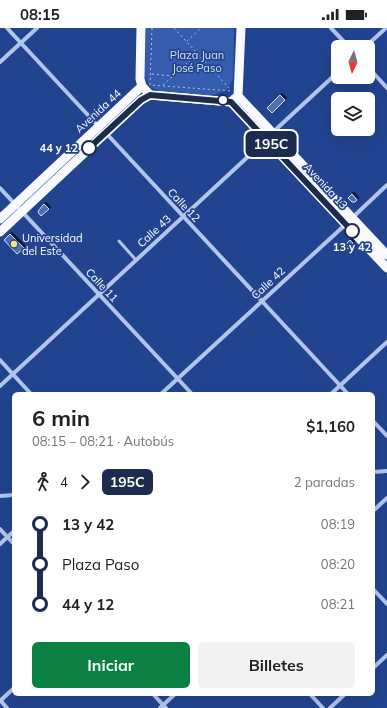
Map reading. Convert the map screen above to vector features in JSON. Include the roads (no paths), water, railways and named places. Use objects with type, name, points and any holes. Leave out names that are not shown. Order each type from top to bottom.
[{"type":"main road","points":[[141,28],[140,79],[142,86],[150,95],[234,99],[240,28]]},
{"type":"main road","name":"Avenida 44","points":[[0,232],[18,208],[102,130],[142,86]]},
{"type":"main road","name":"Avenida 44","points":[[102,130],[141,100],[150,95]]},
{"type":"main road","name":"Avenida 13","points":[[234,99],[349,221],[387,268]]},
{"type":"main road","name":"Avenida 44","points":[[0,219],[18,208]]},
{"type":"main road","name":"Avenida 13","points":[[349,221],[387,255]]},
{"type":"street","name":"Calle 12","points":[[7,28],[346,392]]},
{"type":"street","points":[[0,62],[37,28]]},
{"type":"street","points":[[331,28],[342,40]]},
{"type":"street","points":[[373,40],[386,28]]},
{"type":"street","points":[[375,75],[387,88]]},
{"type":"street","name":"Calle 43","points":[[0,386],[331,79]]},
{"type":"street","name":"Calle 42","points":[[164,392],[387,185]]},
{"type":"street","name":"Calle 11","points":[[0,188],[190,392]]},
{"type":"street","points":[[333,392],[387,342]]},
{"type":"street","points":[[0,360],[29,392]]},
{"type":"street","points":[[375,423],[387,436]]},
{"type":"street","points":[[375,472],[387,471]]},
{"type":"street","points":[[0,496],[12,495]]},
{"type":"street","points":[[375,509],[387,498]]},
{"type":"street","points":[[0,529],[12,542]]},
{"type":"street","points":[[0,544],[12,532]]},
{"type":"street","points":[[375,591],[387,604]]},
{"type":"street","points":[[375,666],[387,655]]},
{"type":"street","points":[[7,708],[0,701],[12,690]]},
{"type":"street","points":[[155,696],[163,707],[173,696]]},
{"type":"street","points":[[312,696],[324,708]]},
{"type":"street","points":[[330,708],[343,696]]},
{"type":"lane","points":[[119,241],[136,260]]},
{"type":"place","name":"44 y 12","points":[[89,148]]},
{"type":"place","name":"13 y 42","points":[[352,231]]},
{"type":"place","name":"Universidad del Este","points":[[14,244]]},
{"type":"park label","name":"Plaza Juan José Paso","points":[[197,61]]}]
